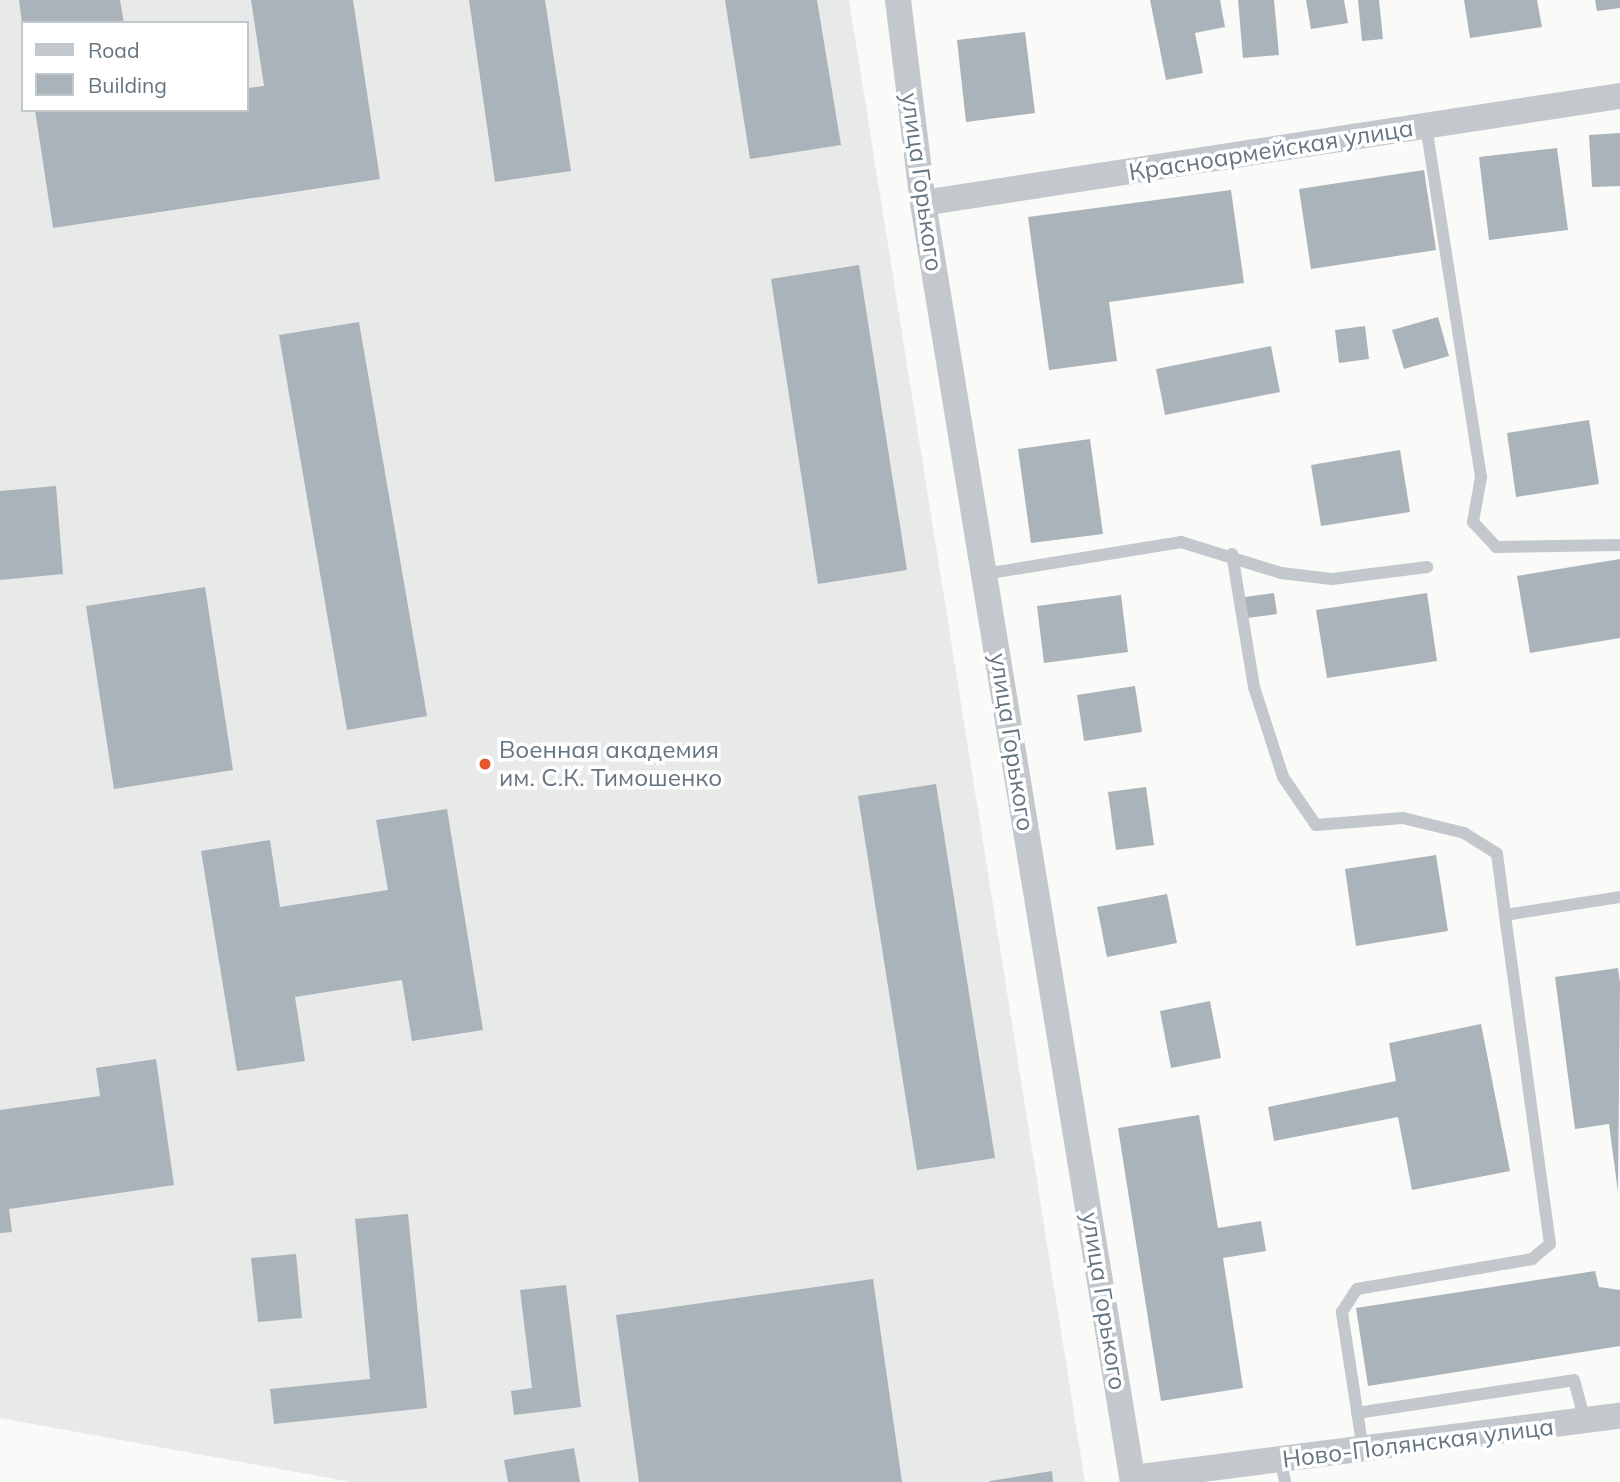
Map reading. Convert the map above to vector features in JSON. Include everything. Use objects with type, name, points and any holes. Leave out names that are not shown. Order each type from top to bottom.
[{"type":"street","name":"улица Горького","points":[[898,0],[923,203],[1133,1480]]},
{"type":"street","name":"Красноармейская улица","points":[[923,203],[1620,96]]},
{"type":"street","name":"Ново-Полянская улица","points":[[1133,1480],[1283,1471],[1363,1450],[1620,1416]]},
{"type":"lane","points":[[1426,126],[1481,477],[1473,522],[1496,547],[1620,545]]},
{"type":"lane","points":[[984,574],[1181,542],[1232,554],[1281,573],[1332,579],[1427,567]]},
{"type":"lane","points":[[1232,554],[1254,687],[1283,777],[1316,825],[1403,818],[1464,833],[1497,854],[1550,1244],[1532,1259],[1357,1289],[1342,1312],[1363,1450]]},
{"type":"lane","points":[[1505,915],[1620,897]]},
{"type":"lane","points":[[1357,1413],[1574,1380],[1586,1421]]},
{"type":"shaded area","name":"Военная академия им. С.К. Тимошенко","points":[[0,0],[849,0],[1085,1482],[351,1482],[0,1418]]},
{"type":"building","points":[[19,0],[120,0],[124,21],[22,21]]},
{"type":"building","points":[[251,0],[353,0],[380,179],[53,228],[35,112],[248,112],[248,88],[264,86]]},
{"type":"building","points":[[469,0],[545,0],[571,171],[495,182]]},
{"type":"building","points":[[725,0],[817,0],[841,145],[750,159]]},
{"type":"building","points":[[1150,0],[1220,0],[1225,27],[1195,33],[1203,73],[1166,80]]},
{"type":"building","points":[[1238,0],[1274,0],[1279,55],[1243,58]]},
{"type":"building","points":[[1306,0],[1344,0],[1348,23],[1311,29]]},
{"type":"building","points":[[1358,0],[1379,0],[1383,39],[1362,41]]},
{"type":"building","points":[[1464,0],[1537,0],[1542,27],[1470,38]]},
{"type":"building","points":[[1595,0],[1620,0],[1620,8],[1597,11]]},
{"type":"building","points":[[1025,32],[1035,113],[966,122],[957,40]]},
{"type":"building","points":[[1620,133],[1620,186],[1592,187],[1589,135]]},
{"type":"building","points":[[1557,148],[1568,230],[1489,240],[1479,157]]},
{"type":"building","points":[[1424,170],[1436,250],[1311,269],[1299,189]]},
{"type":"building","points":[[1231,190],[1244,283],[1109,302],[1117,361],[1049,370],[1028,217]]},
{"type":"building","points":[[859,265],[907,570],[818,584],[771,279]]},
{"type":"building","points":[[1438,317],[1449,356],[1404,369],[1392,330]]},
{"type":"building","points":[[359,322],[427,716],[347,730],[279,335]]},
{"type":"building","points":[[1365,326],[1369,359],[1339,363],[1335,330]]},
{"type":"building","points":[[1271,346],[1280,392],[1165,415],[1156,369]]},
{"type":"building","points":[[1589,420],[1599,484],[1516,497],[1507,433]]},
{"type":"building","points":[[1090,439],[1103,534],[1031,543],[1018,449]]},
{"type":"building","points":[[1400,450],[1410,512],[1321,526],[1311,465]]},
{"type":"building","points":[[56,486],[63,574],[0,580],[0,491]]},
{"type":"building","points":[[1620,559],[1620,638],[1530,653],[1517,576]]},
{"type":"building","points":[[205,587],[233,770],[114,789],[86,606]]},
{"type":"building","points":[[1274,593],[1277,614],[1247,618],[1245,597]]},
{"type":"building","points":[[1427,593],[1437,661],[1327,678],[1316,610]]},
{"type":"building","points":[[1121,595],[1128,652],[1044,663],[1037,606]]},
{"type":"building","points":[[1135,686],[1142,732],[1084,741],[1077,695]]},
{"type":"building","points":[[936,784],[995,1158],[917,1170],[858,796]]},
{"type":"building","points":[[1146,787],[1154,845],[1116,850],[1108,792]]},
{"type":"building","points":[[447,809],[483,1030],[412,1041],[402,980],[295,997],[305,1061],[237,1071],[201,851],[270,840],[280,907],[388,890],[376,820]]},
{"type":"building","points":[[1436,855],[1448,931],[1356,946],[1345,869]]},
{"type":"building","points":[[1167,894],[1177,943],[1107,957],[1097,907]]},
{"type":"building","points":[[1618,968],[1618,1192],[1609,1124],[1575,1129],[1555,977]]},
{"type":"building","points":[[1210,1001],[1221,1058],[1171,1068],[1160,1011]]},
{"type":"building","points":[[1481,1024],[1510,1171],[1412,1190],[1398,1117],[1274,1141],[1268,1107],[1396,1081],[1389,1043]]},
{"type":"building","points":[[156,1059],[174,1185],[9,1209],[12,1232],[0,1233],[0,1110],[100,1096],[96,1068]]},
{"type":"building","points":[[1199,1115],[1218,1228],[1261,1221],[1266,1251],[1223,1258],[1243,1388],[1161,1401],[1118,1128]]},
{"type":"building","points":[[408,1214],[427,1408],[274,1424],[270,1389],[370,1379],[355,1219]]},
{"type":"building","points":[[296,1254],[302,1318],[258,1322],[251,1258]]},
{"type":"building","points":[[1595,1271],[1599,1287],[1620,1290],[1620,1346],[1368,1386],[1356,1308]]},
{"type":"building","points":[[873,1279],[902,1482],[639,1482],[616,1315]]},
{"type":"building","points":[[566,1285],[581,1407],[514,1415],[511,1391],[532,1388],[520,1290]]},
{"type":"building","points":[[574,1448],[580,1482],[508,1482],[504,1460]]},
{"type":"building","points":[[1052,1471],[1053,1482],[990,1482],[990,1481]]},
{"type":"place","name":"Военная академия им. С.К. Тимошенко","points":[[485,764]]}]
